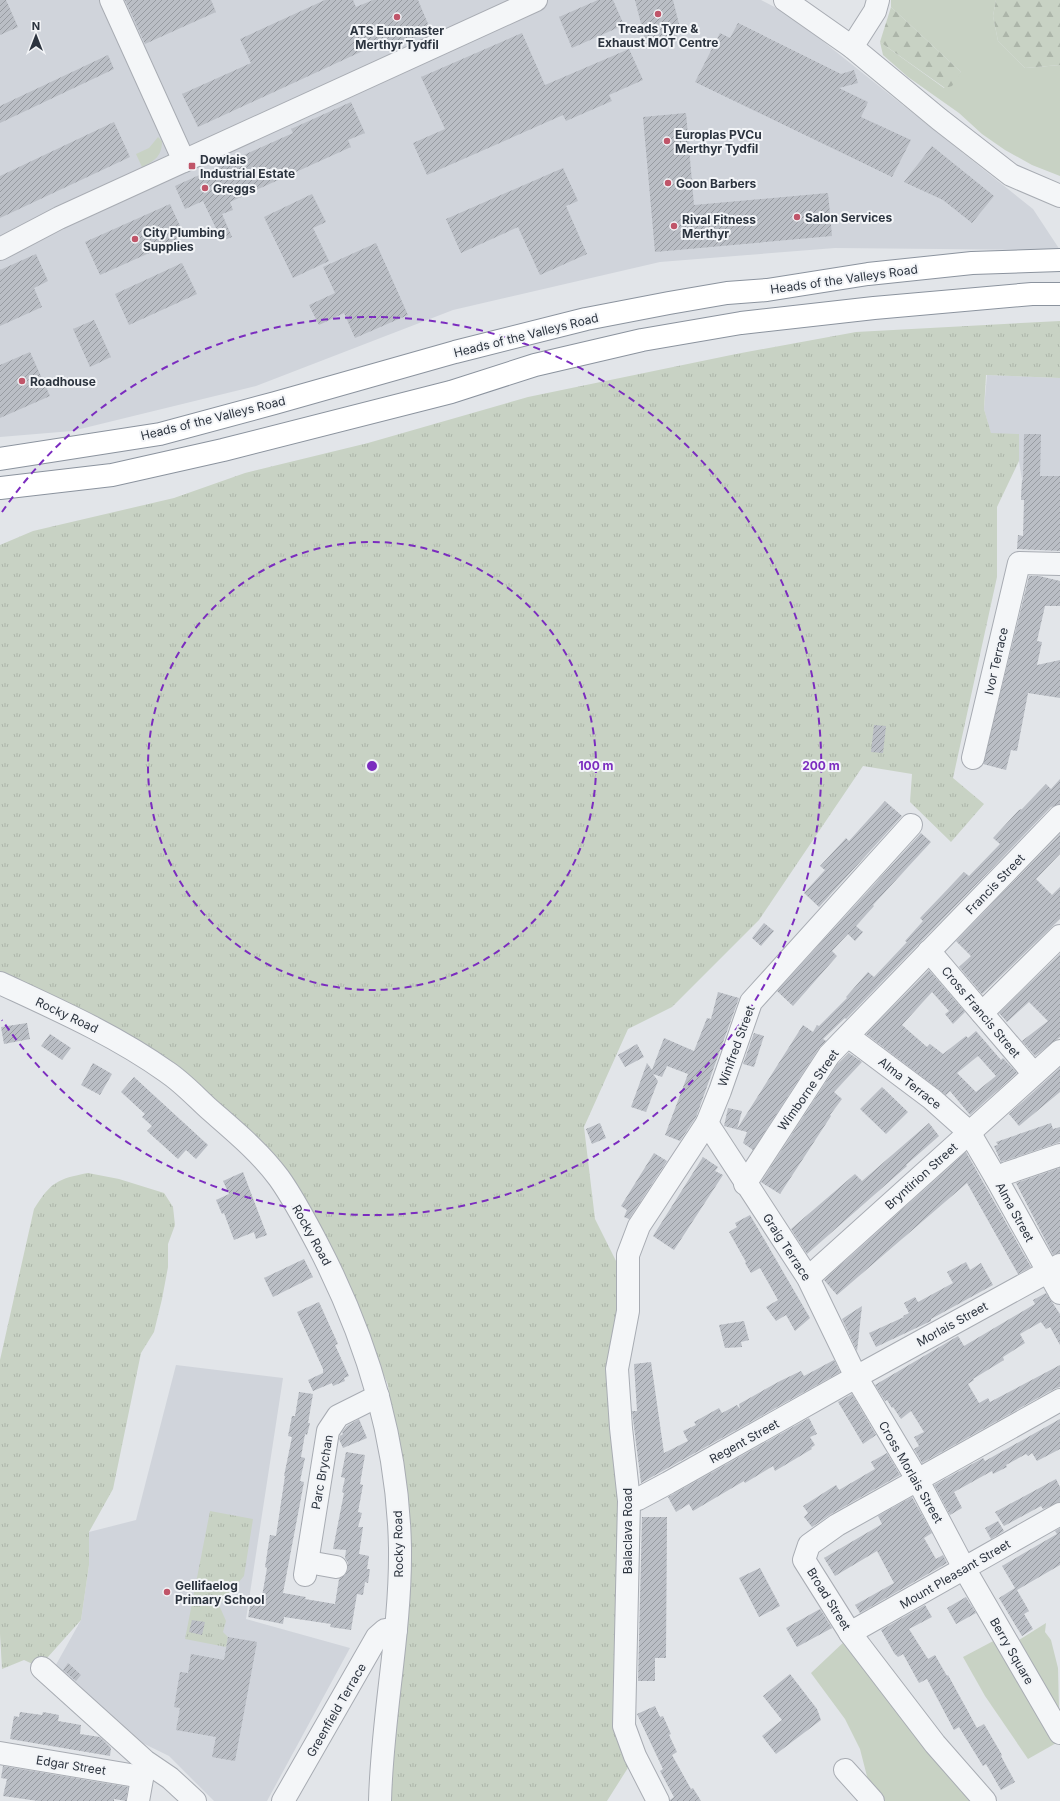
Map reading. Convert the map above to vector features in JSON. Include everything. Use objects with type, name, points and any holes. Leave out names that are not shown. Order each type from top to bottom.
[{"type":"highway","name":"Heads of the Valleys Road","points":[[0,459],[160,434],[455,352],[586,320],[669,303],[728,292],[767,290],[868,274],[972,263],[1060,260]]},
{"type":"highway","points":[[0,488],[112,475],[223,450],[451,392],[535,365],[642,340],[741,323],[874,308],[1032,294],[1060,294]]},
{"type":"street","points":[[111,0],[184,161]]},
{"type":"street","points":[[0,249],[59,218],[184,161],[506,6],[536,0]]},
{"type":"street","points":[[785,0],[852,47],[939,119],[1011,175],[1060,196]]},
{"type":"street","points":[[852,47],[875,11],[878,0]]},
{"type":"street","name":"Ivor Terrace","points":[[973,758],[1019,563],[1060,564]]},
{"type":"street","name":"Francis Street","points":[[929,951],[1060,816]]},
{"type":"street","name":"Winifred Street","points":[[628,1255],[639,1226],[707,1123],[720,1091],[751,1002],[911,825]]},
{"type":"street","points":[[982,1013],[1060,936]]},
{"type":"street","name":"Cross Francis Street","points":[[929,951],[1033,1074]]},
{"type":"street","name":"Wimborne Street","points":[[745,1184],[829,1055],[929,951]]},
{"type":"street","name":"Rocky Road","points":[[0,983],[99,1029],[136,1050],[170,1074],[255,1150],[279,1178],[298,1209],[331,1270],[360,1339],[378,1396],[389,1445],[398,1511],[400,1549],[396,1630],[380,1801]]},
{"type":"street","name":"Alma Terrace","points":[[848,1036],[932,1099],[969,1132]]},
{"type":"street","name":"Bryntirion Street","points":[[808,1278],[1060,1051]]},
{"type":"street","name":"Graig Terrace","points":[[707,1123],[745,1184],[808,1278],[856,1377]]},
{"type":"street","name":"Alma Street","points":[[969,1132],[996,1178],[1054,1268],[1060,1293]]},
{"type":"street","points":[[996,1178],[1060,1155]]},
{"type":"street","name":"Balaclava Road","points":[[628,1255],[628,1311],[617,1369],[621,1428],[629,1501],[624,1726],[635,1756],[658,1801]]},
{"type":"street","name":"Morlais Street","points":[[856,1377],[1054,1268]]},
{"type":"street","name":"Regent Street","points":[[629,1501],[638,1499],[675,1480],[856,1377]]},
{"type":"street","name":"Cross Morlais Street","points":[[856,1377],[917,1479],[964,1568]]},
{"type":"street","name":"Parc Brychan","points":[[336,1567],[306,1569],[328,1431],[338,1416],[378,1396]]},
{"type":"street","name":"Broad Street","points":[[985,1801],[935,1744],[850,1633],[804,1560],[809,1545],[837,1525],[1060,1400]]},
{"type":"street","name":"Mount Pleasant Street","points":[[850,1633],[1060,1514]]},
{"type":"street","name":"Berry Square","points":[[964,1568],[1060,1733]]},
{"type":"street","name":"Greenfield Terrace","points":[[283,1801],[377,1637],[385,1630],[396,1630]]},
{"type":"street","points":[[42,1668],[144,1769],[170,1778],[195,1801]]},
{"type":"street","name":"Edgar Street","points":[[0,1753],[144,1769]]},
{"type":"street","points":[[138,1801],[144,1769]]},
{"type":"street","points":[[845,1770],[869,1800]]},
{"type":"shaded area","points":[[0,0],[761,0],[790,15],[1033,209],[1060,250],[835,248],[660,262],[453,310],[256,386],[72,431],[0,437]]},
{"type":"shaded area","points":[[987,375],[1060,378],[1060,502],[1021,500],[1022,480],[1019,461],[1019,434],[991,434],[984,409]]},
{"type":"shaded area","name":"Gellifaelog Primary School","points":[[176,1365],[283,1378],[246,1619],[350,1648],[267,1801],[214,1801],[169,1756],[118,1731],[53,1670],[81,1620],[89,1565],[89,1532],[136,1520]]},
{"type":"green space","points":[[891,0],[996,0],[993,16],[998,41],[1025,68],[1060,65],[1060,176],[1032,165],[1005,150],[982,134],[959,113],[908,77],[883,55],[880,42],[944,88],[961,72],[891,7]]},
{"type":"green space","points":[[996,0],[1060,0],[1060,65],[1025,68],[998,41],[993,16]]},
{"type":"green space","points":[[891,7],[961,72],[952,86],[945,88],[880,42]]},
{"type":"green space","points":[[158,137],[162,141],[161,151],[151,163],[142,167],[136,154],[149,148]]},
{"type":"green space","points":[[1060,321],[1060,378],[986,375],[984,409],[991,433],[1019,434],[1019,461],[997,507],[997,577],[953,778],[984,804],[951,842],[910,802],[912,774],[863,766],[759,920],[672,1007],[628,1029],[584,1127],[595,1219],[622,1273],[620,1511],[631,1763],[607,1801],[391,1801],[407,1562],[388,1385],[326,1240],[227,1116],[143,1043],[0,976],[0,545],[33,531],[174,498],[245,473],[368,443],[528,397],[736,354],[856,332]]},
{"type":"green space","points":[[88,1173],[119,1179],[164,1193],[173,1207],[175,1225],[168,1244],[168,1267],[154,1332],[141,1353],[113,1489],[89,1532],[89,1565],[81,1620],[39,1667],[24,1660],[2,1669],[0,1634],[0,1360],[34,1209],[50,1187],[56,1183],[69,1177]]},
{"type":"green space","points":[[210,1511],[253,1519],[244,1576],[219,1605],[226,1621],[223,1632],[228,1637],[226,1647],[185,1639]]},
{"type":"green space","points":[[1046,1623],[1045,1632],[1051,1640],[1058,1668],[1059,1709],[1019,1640]]},
{"type":"green space","points":[[999,1638],[1058,1742],[1028,1759],[985,1696],[963,1657]]},
{"type":"green space","points":[[846,1640],[977,1801],[885,1801],[870,1788],[860,1749],[845,1719],[811,1673]]},
{"type":"building","points":[[0,0],[6,0],[18,27],[0,35]]},
{"type":"building","points":[[125,0],[211,0],[216,12],[145,44]]},
{"type":"building","points":[[325,0],[353,0],[356,7],[373,0],[418,0],[431,31],[383,51],[380,43],[198,127],[182,94],[251,63],[240,39]]},
{"type":"building","points":[[598,0],[613,0],[624,25],[572,48],[559,17]]},
{"type":"building","name":"Treads Tyre & Exhaust MOT Centre","points":[[635,0],[673,0],[680,28],[675,29],[678,40],[647,48]]},
{"type":"building","points":[[738,23],[841,74],[854,70],[858,83],[839,88],[868,102],[861,117],[911,140],[892,177],[695,82],[720,33],[730,38]]},
{"type":"building","points":[[522,33],[545,85],[629,49],[643,80],[609,95],[612,101],[566,121],[563,115],[427,175],[413,143],[445,129],[421,77]]},
{"type":"building","points":[[108,55],[114,69],[0,123],[0,106]]},
{"type":"building","points":[[351,102],[365,133],[348,140],[351,147],[230,202],[233,210],[222,214],[232,237],[222,241],[203,201],[185,209],[175,186],[293,133],[291,129]]},
{"type":"building","points":[[686,113],[694,205],[828,193],[832,236],[655,252],[643,117]]},
{"type":"building","points":[[114,122],[130,157],[0,218],[0,176]]},
{"type":"building","points":[[932,146],[994,196],[972,223],[943,200],[904,182]]},
{"type":"building","points":[[563,168],[578,201],[566,206],[587,254],[540,275],[518,227],[461,253],[446,219]]},
{"type":"building","points":[[312,194],[326,222],[313,228],[329,261],[293,278],[264,217]]},
{"type":"building","name":"City Plumbing Supplies","points":[[170,204],[185,237],[100,275],[85,242]]},
{"type":"building","points":[[376,243],[408,315],[355,338],[344,313],[319,325],[309,305],[335,293],[323,267]]},
{"type":"building","points":[[36,254],[48,281],[34,288],[42,307],[0,326],[0,270]]},
{"type":"building","points":[[182,263],[197,294],[129,325],[115,294]]},
{"type":"building","points":[[94,320],[111,357],[90,367],[73,329]]},
{"type":"building","name":"Roadhouse","points":[[30,352],[50,396],[0,418],[0,365]]},
{"type":"building","points":[[1024,434],[1041,434],[1040,476],[1060,476],[1060,551],[1017,549],[1018,535],[1023,536],[1024,500],[1021,500]]},
{"type":"building","points":[[1029,576],[1039,576],[1060,581],[1060,606],[1045,606],[1037,641],[1042,642],[1037,665],[1060,660],[1060,698],[1028,693],[1017,751],[1011,750],[1006,770],[983,764]]},
{"type":"building","points":[[874,725],[886,726],[883,753],[871,752]]},
{"type":"building","points":[[1060,779],[1060,804],[1051,807],[846,1019],[845,1018],[823,1039],[826,1041],[819,1048],[753,1150],[743,1143],[747,1132],[724,1126],[728,1108],[742,1111],[737,1129],[803,1025],[813,1032],[817,1025],[819,1026],[847,998],[846,997],[868,972],[874,977],[907,942],[905,941],[923,921],[920,918],[964,872],[969,876],[1000,844],[993,838],[1019,810],[1022,809],[1046,784],[1051,789]]},
{"type":"building","points":[[885,801],[902,816],[819,907],[804,893],[825,870],[820,866],[846,838],[849,841]]},
{"type":"building","points":[[921,833],[931,842],[873,905],[874,906],[856,926],[863,932],[855,941],[848,934],[832,951],[837,956],[793,1006],[777,991]]},
{"type":"building","points":[[1060,834],[1060,854],[1036,879],[1052,895],[1060,887],[1060,919],[982,994],[959,967],[971,956],[956,941]]},
{"type":"building","points":[[764,923],[774,931],[761,946],[752,938]]},
{"type":"building","points":[[1060,954],[1060,1037],[1035,1056],[1022,1041],[1048,1021],[1029,1002],[1007,1022],[999,1013]]},
{"type":"building","points":[[929,970],[965,1012],[953,1024],[945,1014],[949,1011],[932,992],[902,1025],[927,1047],[930,1044],[943,1054],[966,1036],[968,1038],[976,1031],[1001,1060],[1003,1058],[1017,1073],[970,1115],[950,1091],[946,1095],[866,1034]],"holes":[[[978,1056],[996,1076],[976,1092],[957,1073]]]},
{"type":"building","points":[[718,992],[739,998],[696,1117],[680,1141],[665,1135],[688,1074],[667,1066],[662,1077],[653,1074],[658,1081],[646,1112],[631,1107],[647,1063],[652,1070],[664,1038],[694,1051],[707,1018],[711,1019]]},
{"type":"building","points":[[27,1023],[30,1039],[4,1044],[1,1027]]},
{"type":"building","points":[[754,1033],[764,1036],[754,1067],[743,1064]]},
{"type":"building","points":[[50,1034],[71,1048],[62,1060],[41,1046]]},
{"type":"building","points":[[637,1044],[644,1057],[625,1067],[618,1055]]},
{"type":"building","points":[[849,1053],[862,1062],[834,1092],[842,1099],[830,1115],[831,1116],[780,1194],[761,1182],[837,1065]]},
{"type":"building","points":[[93,1063],[112,1074],[100,1095],[81,1085]]},
{"type":"building","points":[[1060,1068],[1060,1092],[1019,1126],[1009,1114]]},
{"type":"building","points":[[134,1077],[208,1145],[196,1159],[186,1150],[178,1159],[147,1131],[152,1126],[142,1117],[145,1114],[121,1092]]},
{"type":"building","points":[[882,1087],[908,1112],[886,1134],[860,1109]]},
{"type":"building","points":[[600,1123],[606,1138],[592,1144],[586,1129]]},
{"type":"building","points":[[929,1123],[939,1136],[807,1254],[791,1229],[855,1174],[862,1181]]},
{"type":"building","points":[[1051,1123],[1053,1129],[1060,1127],[1060,1142],[1001,1162],[994,1146],[998,1145],[996,1142]]},
{"type":"building","points":[[966,1152],[1031,1267],[1018,1274],[967,1183],[837,1295],[824,1280]]},
{"type":"building","points":[[654,1153],[667,1161],[629,1219],[624,1217],[627,1210],[621,1206]]},
{"type":"building","points":[[703,1157],[718,1167],[715,1171],[723,1175],[674,1250],[653,1236]]},
{"type":"building","points":[[1060,1168],[1060,1253],[1053,1255],[1016,1183]]},
{"type":"building","points":[[243,1172],[267,1235],[256,1239],[254,1232],[234,1240],[224,1213],[222,1214],[216,1200],[229,1194],[223,1181]]},
{"type":"building","points":[[750,1215],[810,1318],[795,1331],[786,1315],[776,1321],[766,1307],[778,1300],[760,1268],[751,1273],[729,1232],[737,1227],[735,1223]]},
{"type":"building","points":[[304,1259],[313,1277],[273,1297],[264,1278]]},
{"type":"building","points":[[966,1262],[970,1270],[981,1263],[993,1285],[931,1319],[931,1321],[876,1347],[869,1333],[904,1317],[903,1316],[909,1313],[904,1303],[915,1297],[918,1302],[953,1283],[947,1272]]},
{"type":"building","points":[[1046,1293],[1060,1314],[1060,1345],[1050,1327],[1046,1329],[1041,1322],[1020,1334],[1025,1343],[1003,1357],[1004,1360],[973,1379],[974,1380],[968,1384],[979,1403],[988,1398],[990,1402],[1060,1365],[1060,1387],[922,1463],[914,1449],[919,1446],[914,1437],[924,1432],[911,1411],[901,1419],[887,1400],[885,1401],[875,1385],[958,1336],[964,1346],[1035,1304],[1033,1300]]},
{"type":"building","points":[[319,1302],[338,1344],[335,1345],[349,1376],[344,1378],[345,1381],[333,1386],[332,1383],[313,1391],[308,1380],[323,1373],[323,1369],[297,1312]]},
{"type":"building","points":[[862,1306],[857,1351],[842,1319]]},
{"type":"building","points":[[744,1321],[749,1340],[741,1342],[742,1347],[725,1348],[719,1325]]},
{"type":"building","points":[[834,1360],[840,1372],[641,1483],[632,1411],[637,1411],[634,1364],[651,1362],[664,1453],[688,1441],[683,1431],[696,1425],[694,1422],[719,1408],[722,1413],[737,1405],[740,1409],[739,1404],[780,1381],[801,1371],[804,1376]]},
{"type":"building","points":[[299,1392],[313,1394],[308,1423],[310,1423],[307,1435],[305,1434],[301,1457],[305,1458],[300,1481],[304,1482],[283,1593],[306,1597],[305,1599],[335,1604],[339,1579],[345,1575],[348,1569],[348,1563],[345,1558],[346,1550],[333,1549],[344,1493],[342,1492],[345,1478],[341,1477],[346,1452],[365,1455],[360,1484],[363,1485],[358,1512],[362,1513],[358,1527],[363,1527],[359,1554],[369,1556],[367,1569],[370,1569],[368,1583],[365,1582],[363,1595],[357,1594],[351,1630],[330,1627],[331,1624],[284,1617],[283,1624],[248,1617],[251,1601],[261,1602],[267,1568],[265,1567],[270,1535],[276,1536],[284,1476],[292,1437],[288,1436],[292,1416],[295,1416]]},
{"type":"building","points":[[852,1394],[876,1435],[863,1444],[838,1402]]},
{"type":"building","points":[[809,1418],[817,1434],[810,1437],[815,1445],[811,1448],[812,1449],[775,1471],[773,1466],[745,1483],[744,1481],[693,1511],[689,1504],[676,1512],[668,1497]]},
{"type":"building","points":[[359,1419],[367,1438],[343,1448],[339,1439],[343,1434],[342,1432],[347,1426]]},
{"type":"building","points":[[1060,1419],[1060,1449],[1037,1461],[1032,1453],[1028,1456],[1026,1454],[1006,1465],[1007,1467],[993,1474],[992,1471],[954,1492],[962,1508],[950,1515],[934,1485],[983,1458],[985,1461]]},
{"type":"building","points":[[887,1453],[900,1475],[831,1514],[812,1527],[804,1517],[808,1513],[803,1506],[836,1485],[839,1490],[875,1469],[871,1462]]},
{"type":"building","points":[[1056,1479],[1060,1487],[1060,1502],[1043,1509],[1041,1506],[1004,1526],[995,1512]]},
{"type":"building","points":[[912,1497],[932,1533],[924,1538],[936,1559],[943,1555],[947,1563],[860,1613],[855,1605],[894,1583],[877,1551],[835,1576],[824,1558],[882,1524],[878,1516]]},
{"type":"building","points":[[642,1517],[667,1517],[666,1658],[655,1658],[655,1681],[638,1681]]},
{"type":"building","points":[[998,1521],[1004,1531],[991,1539],[985,1528]]},
{"type":"building","points":[[1060,1528],[1060,1565],[1017,1590],[1029,1611],[1024,1614],[1033,1629],[1022,1636],[999,1598],[1015,1588],[1002,1566],[1057,1534],[1055,1531]]},
{"type":"building","points":[[760,1568],[780,1606],[759,1617],[739,1578]]},
{"type":"building","points":[[966,1597],[976,1613],[956,1624],[947,1608]]},
{"type":"building","points":[[925,1605],[932,1617],[909,1629],[928,1659],[935,1655],[947,1676],[948,1675],[977,1728],[984,1724],[1002,1755],[1001,1756],[1015,1782],[1001,1790],[986,1764],[983,1766],[959,1727],[954,1730],[927,1679],[919,1683],[903,1654],[898,1657],[894,1653],[881,1630]]},
{"type":"building","points":[[820,1609],[832,1628],[797,1647],[786,1628]]},
{"type":"building","points":[[192,1620],[205,1622],[202,1635],[189,1632]]},
{"type":"building","points":[[228,1637],[257,1642],[235,1761],[212,1757],[216,1737],[176,1730],[180,1708],[174,1707],[180,1672],[188,1673],[191,1654],[224,1660]]},
{"type":"building","points":[[68,1663],[81,1675],[76,1681],[63,1670]]},
{"type":"building","points":[[790,1674],[817,1709],[821,1720],[776,1754],[762,1736],[782,1720],[763,1696]]},
{"type":"building","points":[[655,1706],[660,1717],[663,1716],[671,1734],[669,1735],[677,1752],[672,1755],[691,1789],[693,1788],[701,1801],[670,1801],[674,1797],[660,1771],[663,1769],[637,1714]]},
{"type":"building","points":[[20,1712],[42,1715],[43,1712],[59,1715],[58,1721],[81,1725],[80,1734],[100,1737],[111,1748],[110,1756],[10,1739],[14,1716],[19,1717]]},
{"type":"building","points":[[3,1766],[128,1787],[126,1801],[114,1799],[114,1801],[38,1801],[3,1796],[7,1779],[1,1778]]},
{"type":"place","name":"Treads Tyre & Exhaust MOT Centre","points":[[658,14]]},
{"type":"place","name":"ATS Euromaster Merthyr Tydfil","points":[[397,17]]},
{"type":"place","name":"Europlas PVCu Merthyr Tydfil","points":[[667,141]]},
{"type":"place","name":"Dowlais Industrial Estate","points":[[192,166]]},
{"type":"place","name":"Goon Barbers","points":[[668,183]]},
{"type":"place","name":"Greggs","points":[[205,188]]},
{"type":"place","name":"Salon Services","points":[[797,217]]},
{"type":"place","name":"Rival Fitness Merthyr","points":[[674,226]]},
{"type":"place","name":"City Plumbing Supplies","points":[[135,239]]},
{"type":"place","name":"Roadhouse","points":[[22,381]]},
{"type":"place","name":"Gellifaelog Primary School","points":[[167,1592]]}]
